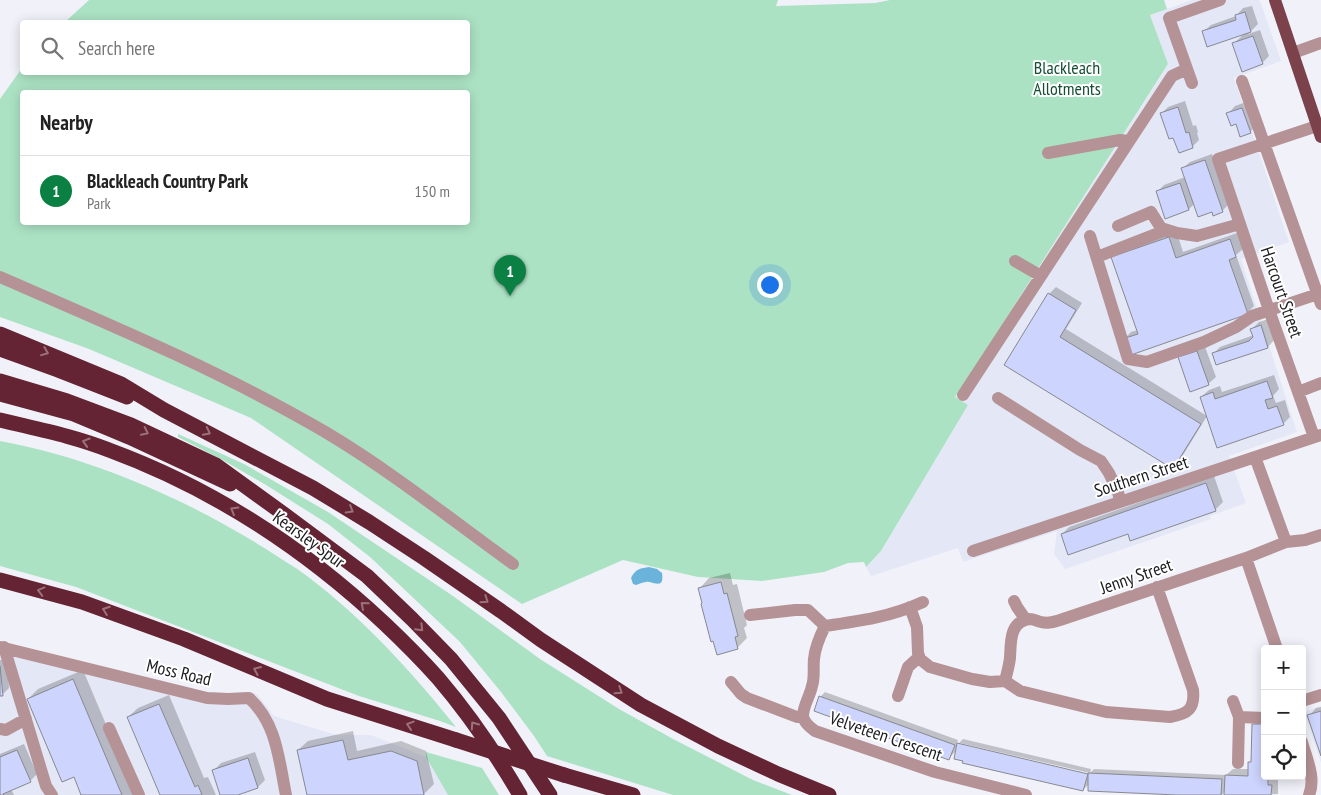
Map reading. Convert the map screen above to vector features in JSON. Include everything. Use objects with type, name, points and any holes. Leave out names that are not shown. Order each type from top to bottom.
[{"type":"highway","points":[[0,334],[121,384],[164,410],[313,488],[369,522],[501,611],[540,640],[641,705],[718,746],[829,795]]},
{"type":"highway","points":[[0,349],[164,410]]},
{"type":"highway","points":[[0,382],[67,401],[131,425],[216,466],[260,498]]},
{"type":"highway","points":[[0,394],[83,418],[129,436],[260,498]]},
{"type":"highway","name":"Kearsley Spur","points":[[0,420],[86,442],[163,472],[217,500],[300,553],[368,608],[436,676],[478,730],[520,795]]},
{"type":"highway","name":"Kearsley Spur","points":[[260,498],[366,576],[451,659],[499,718],[550,795]]},
{"type":"highway","points":[[0,580],[82,602],[184,639],[327,699],[564,775],[633,795]]},
{"type":"main road","points":[[1275,0],[1319,132]]},
{"type":"street","points":[[1192,83],[1169,18],[1220,0]]},
{"type":"street","points":[[1292,53],[1321,42]]},
{"type":"street","points":[[963,396],[1172,76],[1187,69]]},
{"type":"street","points":[[1090,236],[1128,359],[1147,362],[1204,342],[1236,327],[1252,316],[1320,297],[1242,82]]},
{"type":"street","points":[[1264,144],[1319,132]]},
{"type":"street","points":[[1048,153],[1120,140],[1129,141]]},
{"type":"street","name":"Harcourt Street","points":[[1264,144],[1218,159],[1298,392],[1318,436]]},
{"type":"street","points":[[1118,226],[1151,212],[1161,228],[1197,236],[1240,224]]},
{"type":"street","points":[[1097,257],[1166,230]]},
{"type":"street","points":[[1015,260],[1041,276]]},
{"type":"street","points":[[0,277],[147,341],[228,379],[328,434],[390,475],[513,564]]},
{"type":"street","points":[[1298,392],[1321,383]]},
{"type":"street","points":[[998,398],[1080,450],[1101,461],[1112,478],[1120,501]]},
{"type":"street","name":"Southern Street","points":[[973,551],[1318,436]]},
{"type":"street","points":[[1255,457],[1286,542]]},
{"type":"street","name":"Jenny Street","points":[[1026,620],[1050,623],[1246,558],[1286,542],[1305,540],[1321,535]]},
{"type":"street","points":[[1246,558],[1276,645]]},
{"type":"street","points":[[910,608],[917,627],[919,657],[930,667],[972,679],[990,682],[1006,681],[1020,691],[1106,712],[1170,717],[1180,716],[1190,710],[1194,701],[1193,690],[1157,587]]},
{"type":"street","points":[[1006,681],[1012,634],[1018,625],[1026,620],[1014,601]]},
{"type":"street","points":[[750,615],[808,610],[825,626],[869,620],[902,611],[923,602]]},
{"type":"street","name":"Velveteen Crescent","points":[[825,626],[814,659],[814,676],[803,716],[805,722],[815,731],[935,772],[1026,795]]},
{"type":"street","points":[[2,647],[46,786],[52,795]]},
{"type":"street","name":"Moss Road","points":[[2,647],[207,698],[249,698],[259,707],[274,736],[286,795]]},
{"type":"street","points":[[898,696],[908,667],[919,657]]},
{"type":"street","points":[[731,682],[741,694],[753,701],[796,717],[803,716]]},
{"type":"street","points":[[1306,701],[1321,695]]},
{"type":"street","points":[[1234,701],[1239,717],[1238,763]]},
{"type":"street","points":[[1239,717],[1261,718]]},
{"type":"street","points":[[0,729],[6,730],[26,719]]},
{"type":"street","points":[[109,728],[138,795]]},
{"type":"street","points":[[1306,755],[1312,784],[1308,795]]},
{"type":"shaded area","points":[[1192,0],[1260,1],[1281,61],[1234,78],[1289,242],[1241,259],[1297,432],[1229,456],[1246,503],[1210,516],[1211,519],[1065,569],[1054,554],[1057,531],[963,562],[958,548],[871,576],[866,567],[881,551],[968,405],[955,397],[1168,65],[1150,15]]},
{"type":"shaded area","points":[[0,643],[214,694],[252,692],[258,695],[274,716],[336,735],[371,735],[426,757],[448,795],[0,795]]},
{"type":"shaded area","points":[[1321,706],[1321,763],[1306,718],[1306,711]]},
{"type":"green space","name":"Blackleach Allotments","points":[[89,0],[778,0],[776,6],[875,3],[890,0],[1164,0],[1167,9],[1150,15],[1168,64],[955,397],[968,405],[881,551],[866,567],[864,562],[848,563],[824,572],[762,581],[698,577],[623,560],[522,604],[251,418],[89,349],[0,317],[0,99],[20,71],[20,75],[470,75],[470,20],[67,20]]},
{"type":"green space","points":[[178,434],[244,464],[328,512],[453,596],[540,659],[619,709],[753,780],[792,795],[673,795],[547,756],[501,692],[460,642],[370,557],[328,524],[266,485],[178,437]]},
{"type":"green space","points":[[0,441],[35,448],[104,469],[204,513],[266,549],[307,576],[368,628],[405,666],[456,727],[359,696],[76,587],[0,566]]},
{"type":"green space","points":[[426,752],[482,768],[499,795],[448,795],[426,757]]},
{"type":"water","points":[[649,567],[657,569],[662,573],[661,583],[644,582],[636,585],[633,584],[631,578],[634,573]]},
{"type":"building","points":[[1245,12],[1251,32],[1207,47],[1202,31],[1236,20],[1235,15]]},
{"type":"building","points":[[1253,36],[1263,64],[1242,72],[1232,43]]},
{"type":"building","points":[[1178,107],[1186,133],[1189,132],[1193,148],[1179,153],[1173,138],[1169,139],[1160,113]]},
{"type":"building","points":[[1242,108],[1251,133],[1240,137],[1236,124],[1231,126],[1226,113]]},
{"type":"building","points":[[1205,160],[1223,212],[1213,216],[1212,212],[1198,217],[1181,168]]},
{"type":"building","points":[[1180,183],[1189,210],[1165,219],[1156,191]]},
{"type":"building","points":[[1169,237],[1176,258],[1230,239],[1236,257],[1229,260],[1248,314],[1128,356],[1122,339],[1138,334],[1111,257]]},
{"type":"building","points":[[1048,293],[1076,310],[1060,337],[1201,424],[1173,469],[1004,365]]},
{"type":"building","points":[[1261,325],[1268,348],[1216,365],[1212,353],[1249,341],[1253,337],[1250,329]]},
{"type":"building","points":[[1197,351],[1209,385],[1190,392],[1178,357]]},
{"type":"building","points":[[1267,381],[1273,398],[1265,400],[1268,409],[1277,406],[1284,425],[1217,448],[1200,397],[1213,392],[1215,399]]},
{"type":"building","points":[[1206,483],[1216,511],[1130,541],[1128,534],[1068,555],[1061,534]]},
{"type":"building","points":[[721,582],[724,594],[727,593],[738,636],[735,637],[738,649],[717,655],[713,641],[711,642],[698,588]]},
{"type":"building","points":[[0,666],[3,696],[0,696]]},
{"type":"building","points":[[73,679],[122,795],[81,795],[74,777],[62,782],[27,699]]},
{"type":"building","points":[[819,696],[955,745],[949,760],[814,711]]},
{"type":"building","points":[[159,704],[195,787],[198,785],[202,795],[160,795],[127,717]]},
{"type":"building","points":[[1321,711],[1321,756],[1307,715]]},
{"type":"building","points":[[1252,724],[1261,724],[1261,780],[1268,780],[1268,785],[1272,785],[1271,795],[1224,795],[1225,775],[1248,776],[1248,762],[1251,762]]},
{"type":"building","points":[[343,740],[348,760],[391,751],[417,761],[424,795],[307,795],[297,750]]},
{"type":"building","points":[[957,743],[1088,774],[1083,791],[962,763],[963,761],[954,759]]},
{"type":"building","points":[[17,750],[31,782],[4,795],[0,795],[0,757]]},
{"type":"building","points":[[248,758],[258,788],[238,795],[220,795],[212,770]]},
{"type":"building","points":[[1088,773],[1222,779],[1221,795],[1088,791]]},
{"type":"place","name":"Blackleach Country Park","points":[[510,296]]}]
